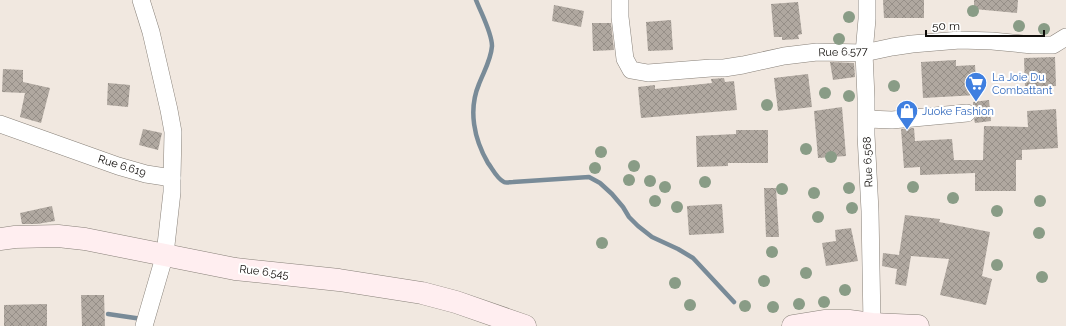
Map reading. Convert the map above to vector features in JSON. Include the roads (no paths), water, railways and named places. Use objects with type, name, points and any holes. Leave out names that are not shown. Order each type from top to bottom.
[{"type":"street","points":[[141,0],[151,32],[173,132],[172,192],[165,254],[144,326]]},
{"type":"street","name":"Rue 6.577","points":[[620,0],[620,16],[625,59],[631,70],[648,73],[724,68],[784,56],[818,52],[864,53],[892,46],[960,40],[1053,45],[1066,37]]},
{"type":"street","name":"Rue 6.568","points":[[867,0],[864,53],[872,324]]},
{"type":"street","points":[[867,120],[892,120],[967,113]]},
{"type":"street","name":"Rue 6.619","points":[[0,124],[118,166],[146,174],[172,178]]},
{"type":"street","name":"Rue 6.545","points":[[0,239],[15,237],[58,236],[86,239],[235,269],[339,280],[422,293],[456,302],[525,326]]},
{"type":"street","points":[[793,326],[824,321],[849,321],[872,324],[918,326]]},
{"type":"waterway","points":[[476,0],[488,29],[492,46],[489,61],[476,94],[473,114],[474,124],[483,154],[501,181],[507,182],[589,177],[600,183],[612,194],[629,217],[652,237],[693,258],[734,302]]},
{"type":"waterway","points":[[108,314],[142,319]]},
{"type":"place","name":"La Joie Du Combattant","points":[[976,102]]},
{"type":"place","name":"Juoke Fashion","points":[[907,130]]}]
